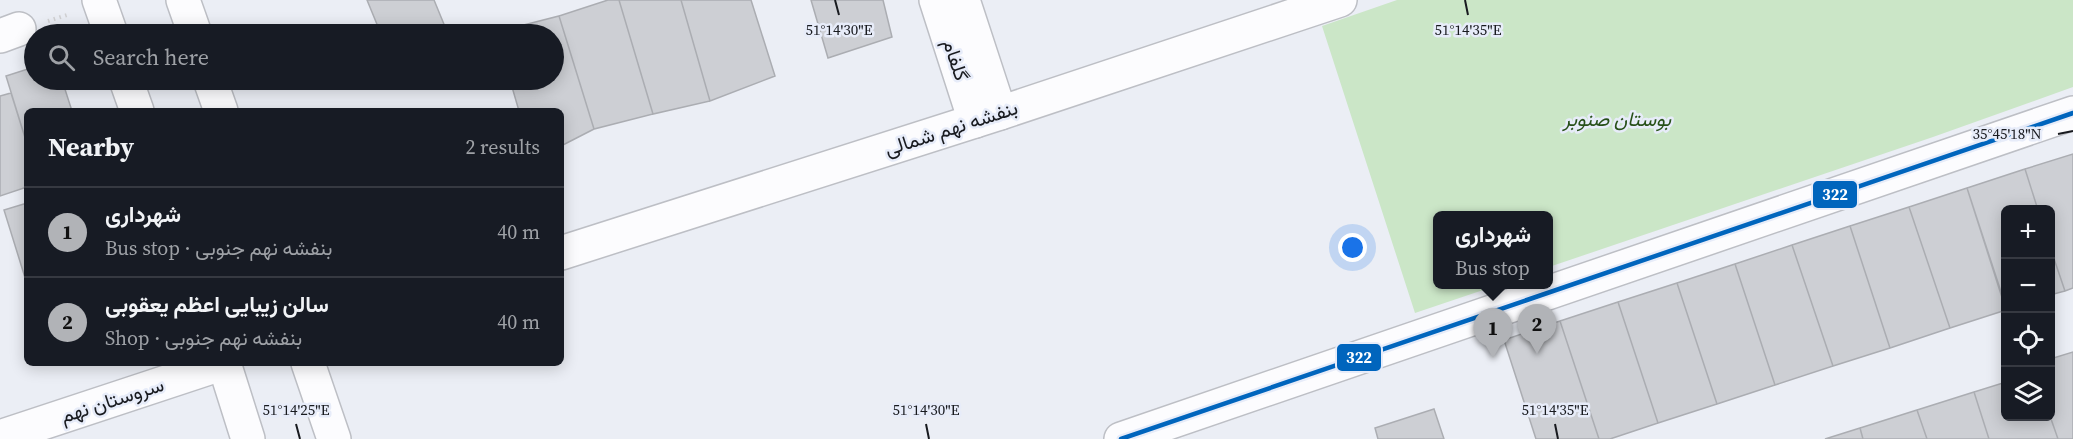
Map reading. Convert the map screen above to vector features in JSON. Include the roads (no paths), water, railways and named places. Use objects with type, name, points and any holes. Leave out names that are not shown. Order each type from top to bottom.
[{"type":"main road","points":[[183,0],[191,24]]},
{"type":"main road","name":"گلفام","points":[[936,0],[988,117]]},
{"type":"main road","name":"گلفام","points":[[963,0],[988,117]]},
{"type":"main road","name":"بنفشه نهم شمالی","points":[[564,253],[988,117],[1340,0]]},
{"type":"main road","points":[[130,90],[136,108]]},
{"type":"main road","points":[[214,90],[220,108]]},
{"type":"main road","points":[[1121,439],[2073,113]]},
{"type":"main road","name":"سروستان نهم","points":[[0,437],[215,366]]},
{"type":"main road","points":[[225,366],[248,439]]},
{"type":"main road","points":[[309,366],[334,439]]},
{"type":"place","name":"سالن زیبایی اعظم یعقوبی","points":[[1537,354]]},
{"type":"place","name":"شهرداری","points":[[1493,358]]},
{"type":"park label","name":"بوستان صنوبر","points":[[1617,119]]}]
